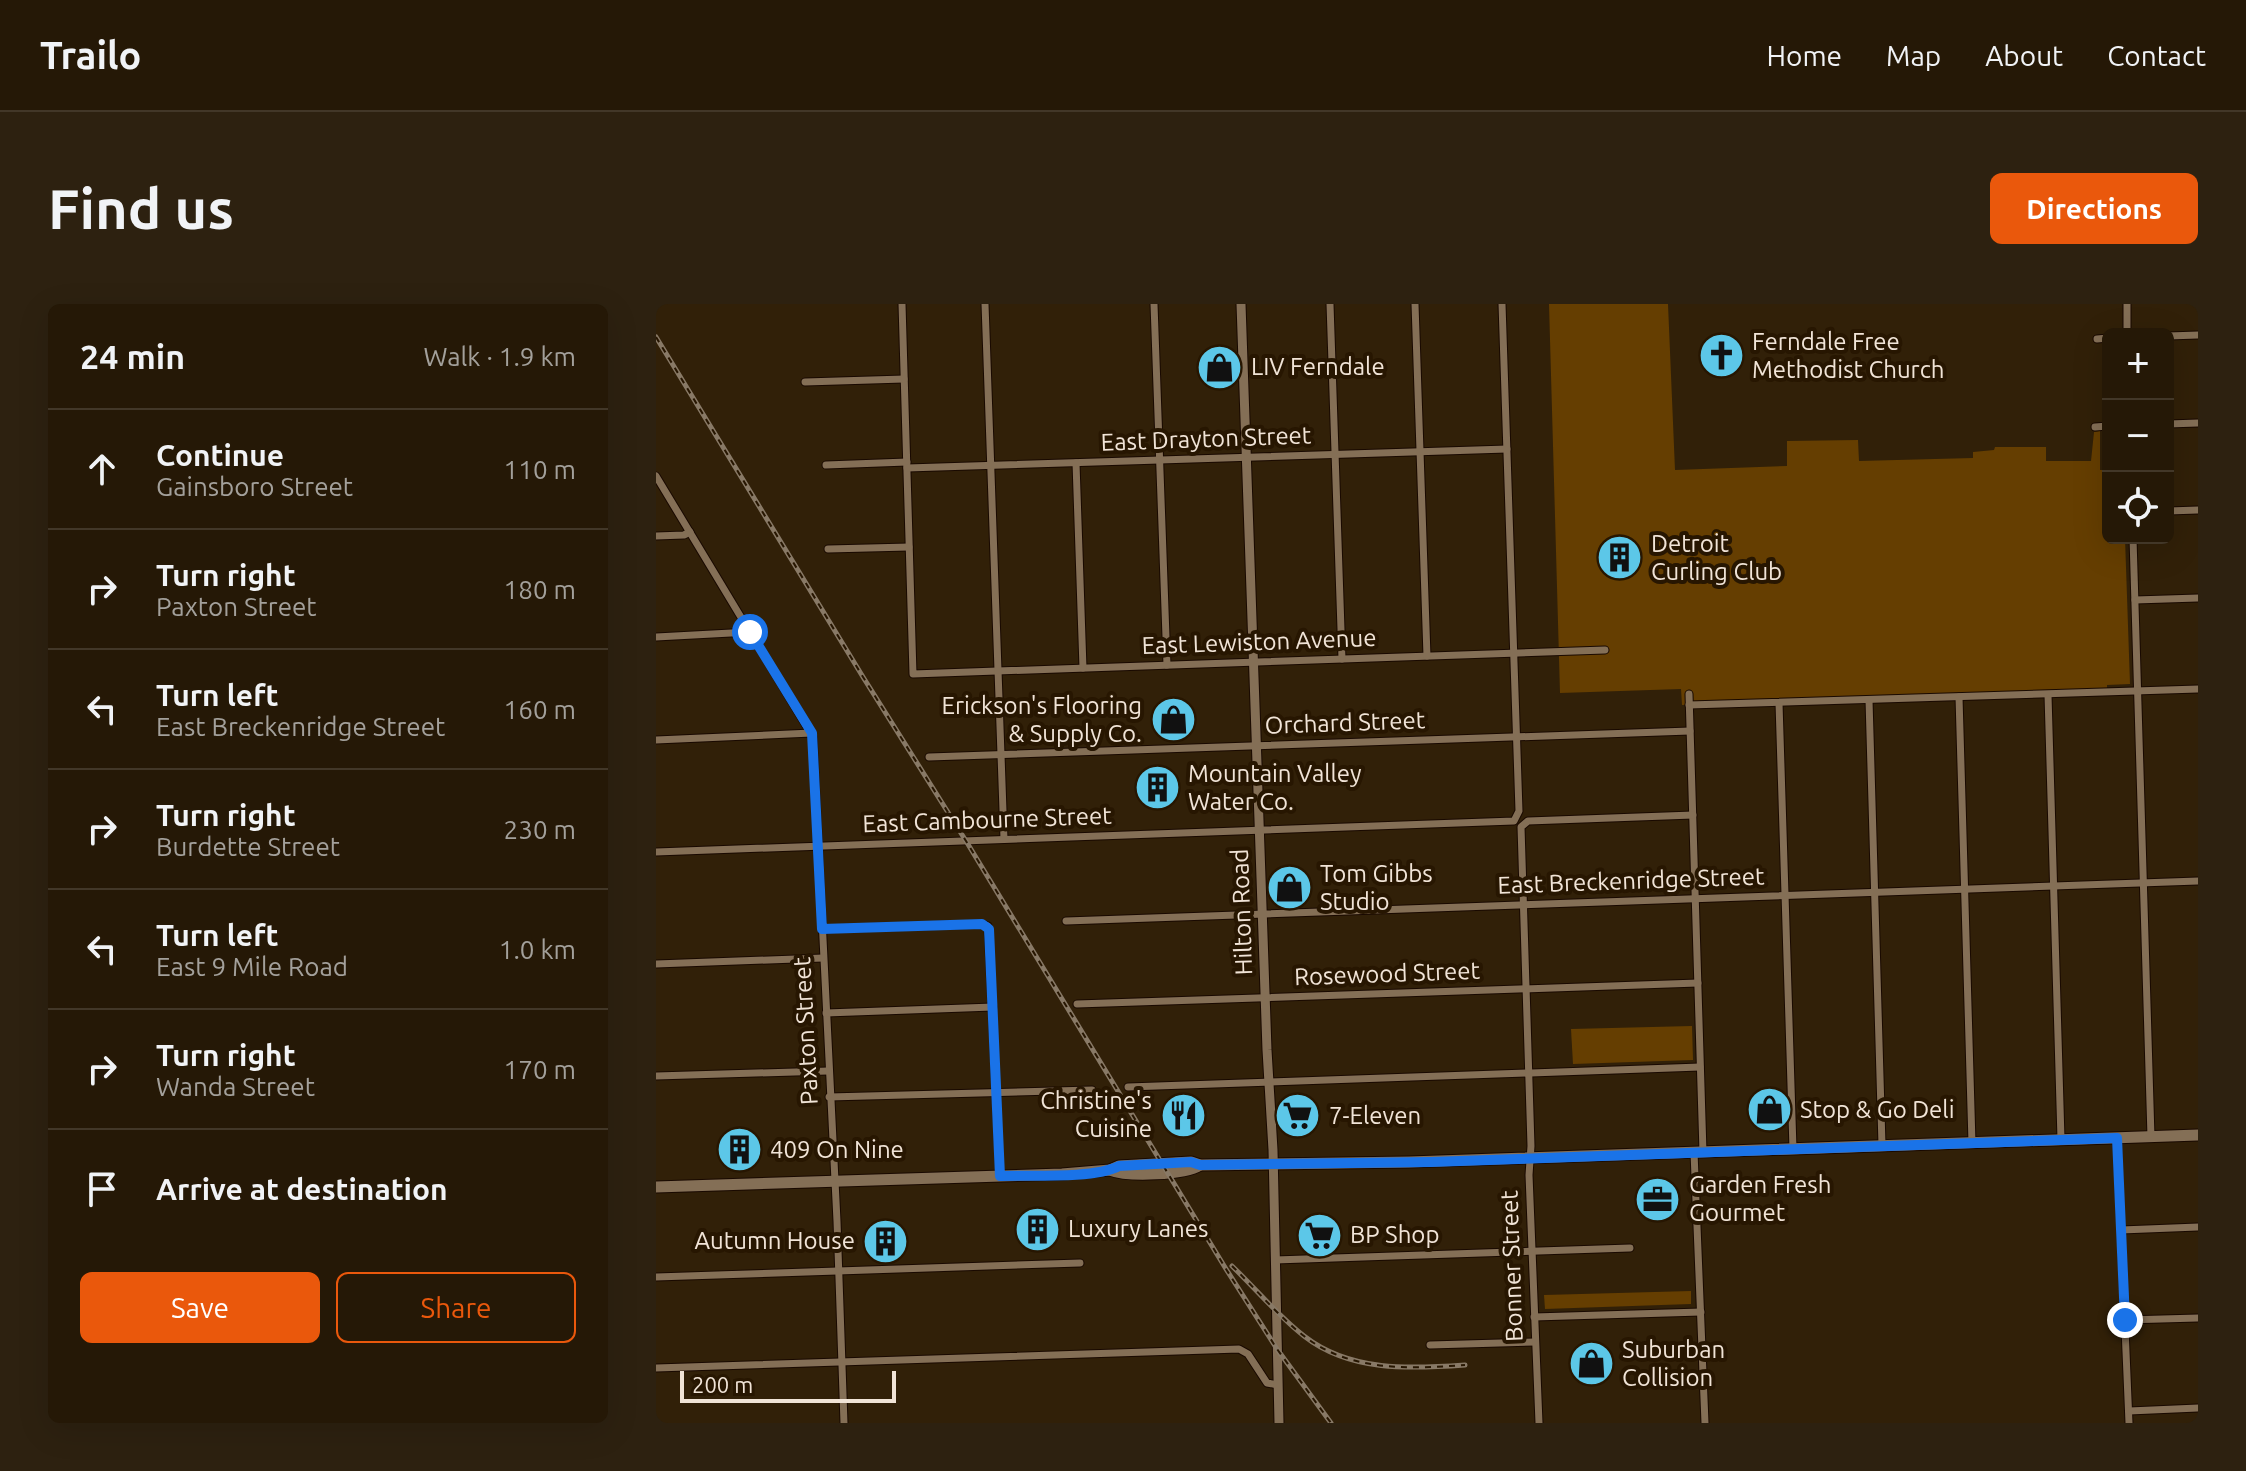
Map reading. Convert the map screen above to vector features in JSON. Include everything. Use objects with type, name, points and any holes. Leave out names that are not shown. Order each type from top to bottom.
[{"type":"main road","points":[[656,1187],[1000,1176],[1191,1162],[1200,1165],[1274,1165],[2198,1135]]},
{"type":"street","points":[[828,549],[909,547],[902,304]]},
{"type":"street","points":[[985,304],[1004,839]]},
{"type":"street","points":[[1154,304],[1167,665]]},
{"type":"street","name":"Hilton Road","points":[[1241,304],[1268,1082],[1274,1165],[1279,1423]]},
{"type":"street","points":[[1330,304],[1342,659]]},
{"type":"street","points":[[1415,304],[1427,656]]},
{"type":"street","points":[[1502,304],[1517,737]]},
{"type":"street","points":[[2127,304],[2127,328]]},
{"type":"street","points":[[2174,336],[2198,335]]},
{"type":"street","points":[[2097,339],[2102,339]]},
{"type":"street","points":[[805,382],[904,379]]},
{"type":"street","points":[[2174,424],[2198,423]]},
{"type":"street","points":[[2095,427],[2102,426]]},
{"type":"street","name":"East Drayton Street","points":[[826,465],[991,465],[1507,449]]},
{"type":"street","points":[[1076,463],[1083,668]]},
{"type":"street","points":[[656,476],[812,733],[656,740]]},
{"type":"street","points":[[2174,511],[2198,510]]},
{"type":"street","points":[[656,536],[690,532]]},
{"type":"street","points":[[2133,544],[2151,1137]]},
{"type":"street","name":"East Lewiston Avenue","points":[[909,547],[913,674],[1605,650]]},
{"type":"street","points":[[2135,600],[2198,598]]},
{"type":"street","points":[[656,637],[750,632]]},
{"type":"street","points":[[1689,705],[2198,689]]},
{"type":"street","points":[[1689,694],[1700,1067],[1701,1312],[1705,1423]]},
{"type":"street","points":[[2048,695],[2061,1139]]},
{"type":"street","points":[[1959,697],[1972,1143]]},
{"type":"street","points":[[1869,700],[1882,1145]]},
{"type":"street","points":[[1779,703],[1793,1149]]},
{"type":"street","name":"Orchard Street","points":[[929,757],[1690,731]]},
{"type":"street","name":"Paxton Street","points":[[812,733],[844,1423]]},
{"type":"street","name":"East Cambourne Street","points":[[656,852],[1511,821],[1519,814],[1517,737]]},
{"type":"street","name":"Bonner Street","points":[[1539,1423],[1520,830],[1525,822],[1693,815]]},
{"type":"street","name":"East Breckenridge Street","points":[[1066,921],[2198,881]]},
{"type":"street","points":[[822,929],[988,926],[1000,1176]]},
{"type":"street","points":[[656,964],[823,958]]},
{"type":"street","name":"Rosewood Street","points":[[1077,1004],[1698,983]]},
{"type":"street","points":[[826,1013],[993,1007]]},
{"type":"street","points":[[1128,1087],[1700,1067]]},
{"type":"street","points":[[656,1076],[828,1071]]},
{"type":"street","points":[[829,1097],[1092,1090]]},
{"type":"street","points":[[2117,1138],[2129,1423]]},
{"type":"street","points":[[2121,1230],[2198,1227]]},
{"type":"street","points":[[1275,1260],[1630,1248]]},
{"type":"street","points":[[656,1277],[1080,1263]]},
{"type":"street","points":[[1534,1317],[1701,1312]]},
{"type":"street","points":[[2125,1320],[2198,1318]]},
{"type":"street","points":[[1430,1345],[1535,1342]]},
{"type":"street","points":[[656,1368],[1242,1350],[1249,1355],[1267,1383],[1278,1385]]},
{"type":"street","points":[[2129,1411],[2198,1408]]},
{"type":"shaded area","points":[[1549,304],[1668,304],[1675,470],[1787,466],[1787,441],[1858,440],[1859,461],[1973,458],[1973,452],[1994,450],[1995,447],[2046,447],[2046,461],[2091,461],[2094,432],[2100,431],[2102,544],[2125,544],[2130,684],[2107,685],[2107,693],[1682,705],[1681,689],[1560,693]]},
{"type":"shaded area","points":[[1692,1026],[1693,1060],[1573,1064],[1571,1029]]},
{"type":"shaded area","points":[[1691,1291],[1691,1304],[1545,1309],[1544,1295]]},
{"type":"railway","points":[[656,337],[1226,1269],[1277,1349],[1331,1423]]},
{"type":"railway","points":[[1232,1266],[1294,1328],[1322,1348],[1381,1366],[1465,1365]]},
{"type":"place","name":"Ferndale Free Methodist Church","points":[[1721,356]]},
{"type":"place","name":"LIV Ferndale","points":[[1220,367]]},
{"type":"place","name":"Detroit Curling Club","points":[[1620,558]]},
{"type":"place","name":"Erickson's Flooring & Supply Co.","points":[[1173,720]]},
{"type":"place","name":"Mountain Valley Water Co.","points":[[1157,788]]},
{"type":"place","name":"Tom Gibbs Studio","points":[[1289,888]]},
{"type":"place","name":"Stop & Go Deli","points":[[1769,1110]]},
{"type":"place","name":"Christine's Cuisine","points":[[1183,1115]]},
{"type":"place","name":"7-Eleven","points":[[1298,1116]]},
{"type":"place","name":"409 On Nine","points":[[739,1150]]},
{"type":"place","name":"Garden Fresh Gourmet","points":[[1658,1199]]},
{"type":"place","name":"Luxury Lanes","points":[[1037,1229]]},
{"type":"place","name":"BP Shop","points":[[1319,1235]]},
{"type":"place","name":"Autumn House","points":[[886,1241]]},
{"type":"place","name":"Suburban Collision","points":[[1591,1364]]},
{"type":"route","points":[[750,632],[812,733],[822,929],[988,926],[1000,1176],[1062,1174],[1110,1170],[1119,1166],[1191,1162],[1200,1165],[1409,1162],[2117,1138],[2125,1320]]}]
